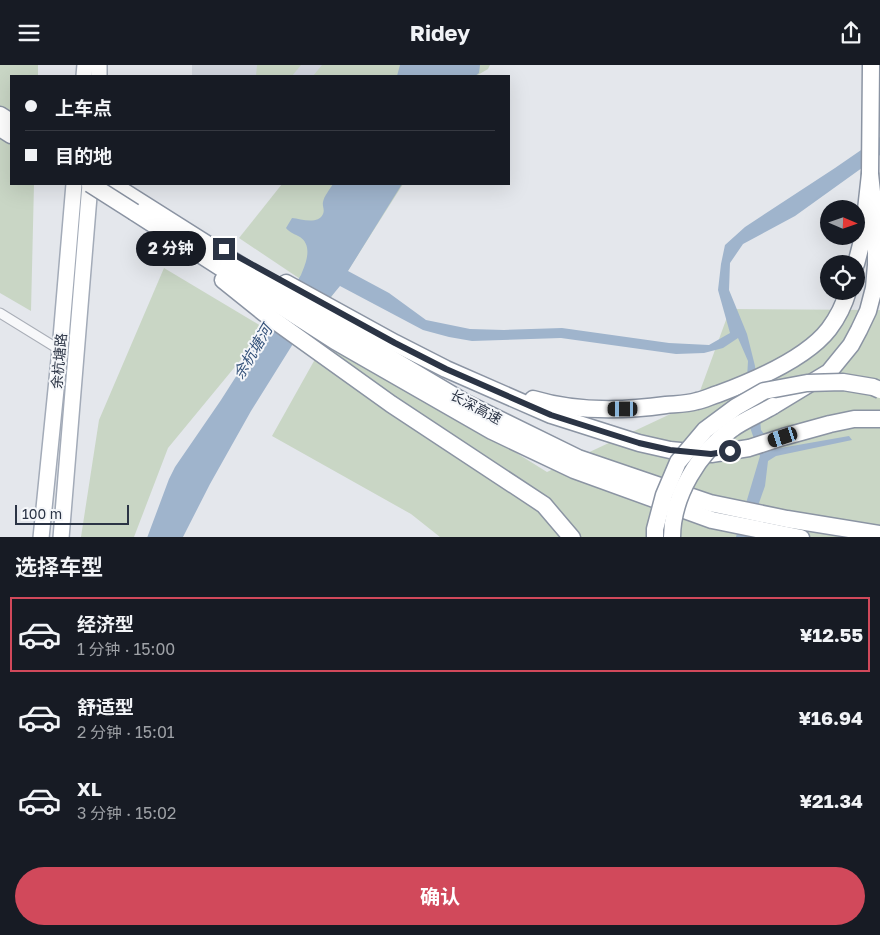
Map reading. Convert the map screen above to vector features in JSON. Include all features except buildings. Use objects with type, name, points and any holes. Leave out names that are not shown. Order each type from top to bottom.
[{"type":"highway","points":[[672,537],[677,502],[689,476],[712,445],[732,428],[829,372],[859,331],[868,311],[874,287],[876,265],[876,228],[870,174],[871,65]]},
{"type":"highway","points":[[858,255],[863,237],[870,174]]},
{"type":"highway","name":"长深高速","points":[[92,185],[136,206],[154,217],[331,331],[492,431],[574,470],[712,520],[801,537]]},
{"type":"highway","name":"长深高速","points":[[113,185],[136,206]]},
{"type":"highway","points":[[154,217],[293,286],[446,369],[551,415],[639,443],[670,450],[711,454],[749,448],[830,424],[854,419],[880,419]]},
{"type":"highway","points":[[154,217],[270,317],[391,404],[544,505],[583,537]]},
{"type":"highway","points":[[446,369],[497,388],[546,403],[594,409],[623,409],[696,402],[753,379],[787,362],[810,347],[829,329],[845,300]]},
{"type":"highway","name":"长深高速","points":[[331,331],[466,403],[578,458],[710,503],[880,535]]},
{"type":"highway","points":[[655,537],[655,529],[664,495],[678,462],[706,430],[736,407],[764,391],[807,383],[842,382],[880,390]]},
{"type":"highway","points":[[544,505],[572,537]]},
{"type":"main road","name":"余杭塘路","points":[[42,537],[74,185]]},
{"type":"main road","name":"余杭塘路","points":[[61,537],[90,185]]},
{"type":"street","points":[[0,313],[60,350]]},
{"type":"shaded area","points":[[192,65],[352,65],[356,75],[192,75]]},
{"type":"green space","points":[[0,65],[38,65],[38,75],[10,75],[10,185],[34,185],[31,311],[0,293]]},
{"type":"green space","points":[[257,65],[301,65],[293,75],[256,75]]},
{"type":"green space","points":[[322,65],[490,65],[488,69],[478,75],[314,75]]},
{"type":"green space","points":[[281,185],[402,185],[330,299],[239,238]]},
{"type":"green space","points":[[164,268],[266,329],[168,448],[134,537],[81,537],[99,420]]},
{"type":"green space","points":[[730,309],[880,310],[880,537],[440,537],[411,514],[272,436],[328,336],[547,472],[696,402]]},
{"type":"water","points":[[400,65],[480,65],[479,73],[476,75],[397,75]]},
{"type":"water","name":"余杭塘河","points":[[880,137],[880,155],[795,216],[743,244],[730,263],[729,290],[747,334],[755,366],[761,430],[775,449],[849,436],[852,440],[776,456],[768,461],[765,486],[747,537],[736,537],[760,456],[745,413],[748,361],[738,338],[723,348],[704,353],[676,354],[561,338],[472,341],[423,330],[340,286],[296,339],[251,411],[183,537],[147,537],[175,467],[221,400],[301,275],[307,255],[306,245],[300,237],[286,228],[292,218],[309,221],[321,217],[324,213],[324,200],[332,185],[401,185],[348,271],[389,293],[426,320],[470,329],[562,328],[669,343],[709,345],[730,333],[718,290],[725,245],[745,227]]},
{"type":"route","points":[[224,249],[446,369],[551,415],[639,443],[670,450],[711,454],[730,451]]}]
